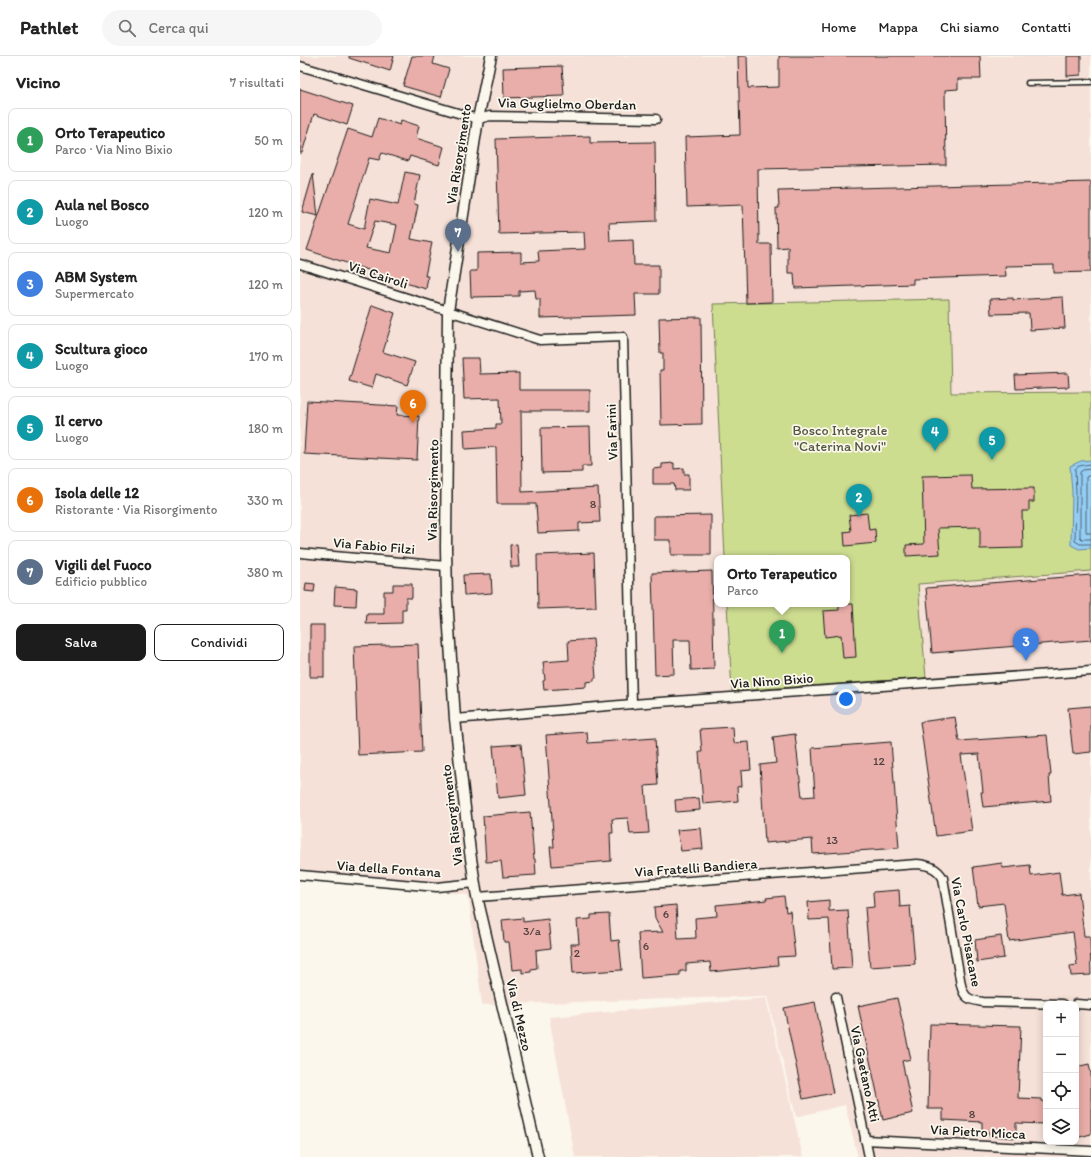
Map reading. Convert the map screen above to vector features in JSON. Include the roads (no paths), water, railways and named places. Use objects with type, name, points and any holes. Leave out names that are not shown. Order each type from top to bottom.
[{"type":"street","name":"Via Risorgimento","points":[[474,881],[456,719],[446,566],[448,311],[478,119],[491,56]]},
{"type":"street","points":[[300,66],[478,119]]},
{"type":"street","name":"Via Guglielmo Oberdan","points":[[478,119],[490,116],[656,119]]},
{"type":"street","name":"Via Cairoli","points":[[300,264],[448,311]]},
{"type":"street","name":"Via Farini","points":[[448,311],[540,340],[622,337],[632,704]]},
{"type":"street","name":"Via Fabio Filzi","points":[[300,553],[446,566]]},
{"type":"street","name":"Via Nino Bixio","points":[[456,719],[632,704],[1091,671]]},
{"type":"street","name":"Via Fratelli Bandiera","points":[[477,897],[917,864]]},
{"type":"street","name":"Via Carlo Pisacane","points":[[917,864],[925,864],[938,870],[944,878],[961,984],[963,993],[966,997],[970,1000],[983,1002],[1043,1004]]},
{"type":"street","name":"Via della Fontana","points":[[300,875],[437,888],[474,881]]},
{"type":"street","name":"Via di Mezzo","points":[[474,881],[538,1157]]},
{"type":"street","name":"Via Gaetano Atti","points":[[836,997],[869,1157]]},
{"type":"street","points":[[1079,1004],[1091,1005]]},
{"type":"street","name":"Via Pietro Micca","points":[[865,1140],[1091,1151]]},
{"type":"lane","points":[[1028,83],[1091,82]]},
{"type":"water","points":[[1091,460],[1091,548],[1079,549],[1071,545],[1072,492],[1070,466],[1081,461]]},
{"type":"place","name":"Vigili del Fuoco","points":[[458,252]]},
{"type":"place","name":"Isola delle 12","points":[[413,423]]},
{"type":"place","name":"Scultura gioco","points":[[935,451]]},
{"type":"place","name":"Il cervo","points":[[992,460]]},
{"type":"place","name":"Aula nel Bosco","points":[[859,517]]},
{"type":"place","name":"Orto Terapeutico","points":[[782,653]]},
{"type":"place","name":"ABM System","points":[[1026,661]]},
{"type":"park label","name":"Bosco Integrale \"Caterina Novi\"","points":[[840,438]]}]
